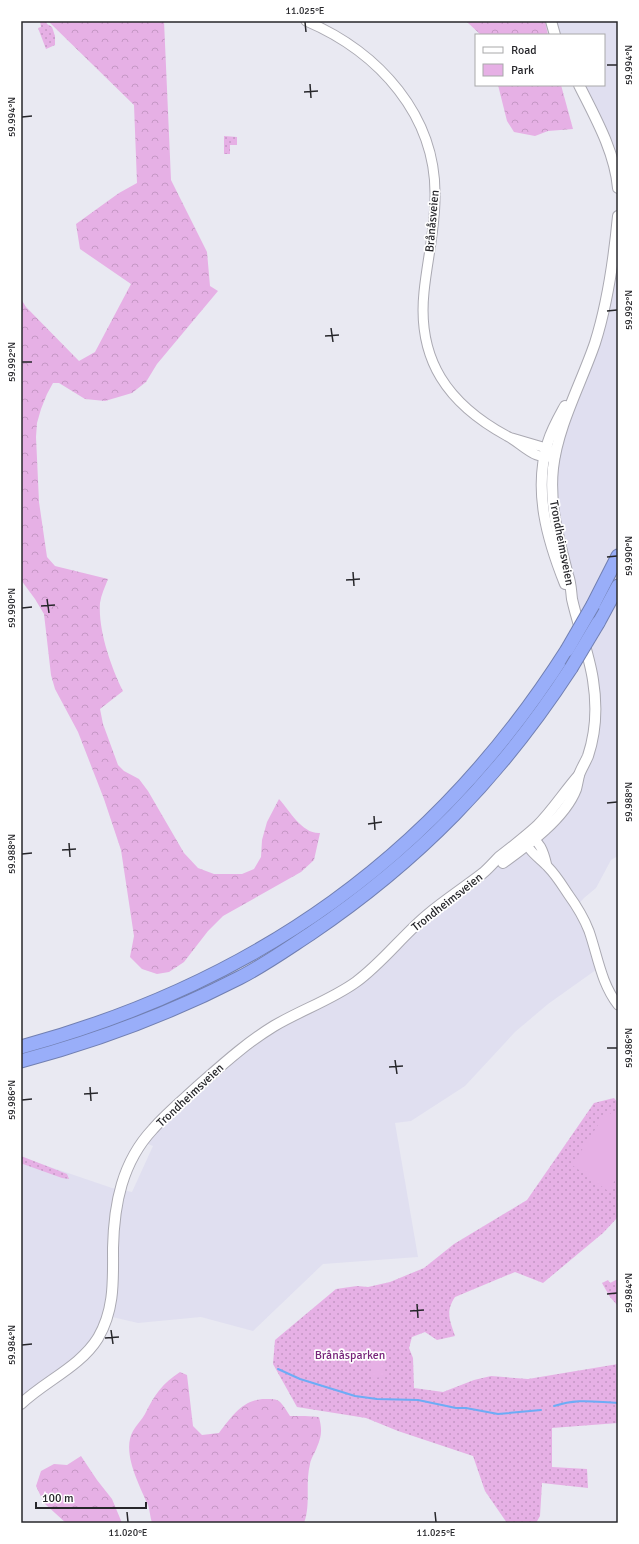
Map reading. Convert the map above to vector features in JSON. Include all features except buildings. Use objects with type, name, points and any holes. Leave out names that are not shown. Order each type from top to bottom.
[{"type":"highway","points":[[21,1047],[85,1028],[133,1011],[179,991],[234,964],[281,938],[331,904],[370,874],[420,831],[463,787],[503,740],[542,688],[567,650],[593,605],[618,556]]},
{"type":"highway","points":[[21,1061],[92,1040],[184,1004],[240,978],[289,948],[339,914],[379,884],[414,855],[479,790],[546,707],[598,623],[618,586]]},
{"type":"main road","points":[[551,21],[555,34]]},
{"type":"main road","points":[[579,86],[607,145],[614,164],[618,188]]},
{"type":"main road","name":"Trondheimsveien","points":[[21,1404],[33,1393],[83,1356],[94,1343],[103,1328],[109,1314],[112,1299],[114,1232],[120,1189],[132,1158],[152,1130],[186,1097],[249,1042],[288,1018],[340,992],[359,980],[426,916],[486,871],[501,864],[529,840],[579,775],[587,758],[593,738],[595,700],[591,669],[572,599],[570,581],[557,531],[552,503],[552,485],[555,456],[560,436],[595,342],[603,312],[608,290],[618,216]]},
{"type":"main road","name":"Trondheimsveien","points":[[572,599],[564,583],[552,546],[544,517],[542,492],[545,453],[565,406],[574,395]]},
{"type":"street","name":"Brånåsveien","points":[[306,21],[351,47],[378,68],[406,99],[420,125],[431,158],[435,190],[434,218],[423,304],[424,328],[428,349],[442,380],[462,405],[477,418],[512,438],[555,456]]},
{"type":"street","points":[[529,840],[539,860],[547,866],[569,894],[583,918],[605,984],[618,1005]]},
{"type":"shaded area","points":[[554,21],[618,21],[618,856],[611,860],[596,888],[576,907],[600,967],[548,1004],[515,1032],[465,1086],[411,1121],[395,1123],[418,1257],[323,1264],[253,1331],[201,1317],[138,1323],[108,1316],[98,1338],[21,1410],[21,1157],[112,1188],[132,1192],[153,1146],[141,1141],[252,1039],[353,986],[469,881],[526,846],[582,771],[593,725],[590,677],[552,509],[549,462],[567,413],[591,358],[617,213],[617,171],[577,86],[605,86],[605,34],[557,34]]},
{"type":"green space","points":[[40,21],[46,21],[47,24],[52,27],[55,36],[55,45],[46,49],[38,28],[41,27]]},
{"type":"green space","points":[[48,21],[164,21],[171,180],[207,252],[210,286],[218,291],[157,364],[146,382],[132,393],[105,401],[85,399],[59,383],[53,383],[41,409],[37,423],[36,437],[39,502],[47,557],[55,566],[108,579],[100,603],[101,625],[110,660],[123,691],[100,709],[103,724],[118,765],[124,771],[139,779],[148,791],[184,853],[198,868],[214,874],[242,874],[254,869],[261,857],[262,840],[267,822],[279,799],[302,826],[308,830],[320,833],[314,860],[301,872],[223,916],[208,931],[184,962],[169,972],[157,974],[142,969],[130,957],[134,936],[121,850],[104,799],[78,732],[55,689],[51,675],[44,614],[21,580],[21,299],[26,307],[79,361],[95,352],[131,284],[80,249],[76,224],[119,193],[137,183],[134,105]]},
{"type":"green space","points":[[466,21],[545,21],[548,34],[480,34]]},
{"type":"green space","points":[[498,86],[561,86],[573,129],[548,131],[535,136],[514,132],[507,121]]},
{"type":"green space","points":[[224,136],[237,137],[237,145],[230,145],[230,154],[224,154]]},
{"type":"green space","name":"Brånåsparken","points":[[614,1098],[618,1103],[617,1218],[603,1233],[543,1283],[515,1272],[455,1297],[450,1307],[449,1316],[455,1336],[437,1340],[425,1332],[412,1337],[409,1348],[413,1358],[414,1388],[443,1392],[474,1380],[491,1376],[528,1379],[618,1364],[618,1423],[552,1428],[552,1467],[587,1469],[588,1488],[542,1483],[540,1516],[536,1523],[507,1523],[485,1491],[473,1456],[398,1431],[366,1418],[297,1407],[273,1364],[275,1340],[336,1289],[357,1286],[368,1287],[390,1282],[424,1268],[454,1244],[527,1200],[594,1103]]},
{"type":"green space","points":[[607,1111],[618,1119],[618,1176],[608,1191],[572,1165]]},
{"type":"green space","points":[[21,1156],[67,1174],[69,1179],[62,1178],[23,1164],[21,1165]]},
{"type":"green space","points":[[618,1279],[618,1306],[610,1297],[602,1283],[608,1280],[610,1283]]},
{"type":"green space","points":[[384,1357],[385,1377],[372,1378],[370,1358]]},
{"type":"green space","points":[[180,1372],[187,1375],[193,1426],[202,1435],[219,1433],[239,1409],[259,1399],[271,1399],[280,1402],[290,1416],[319,1417],[321,1436],[310,1464],[307,1509],[304,1523],[152,1523],[148,1505],[130,1459],[130,1439],[134,1429],[144,1416],[156,1395],[164,1385]]},
{"type":"green space","points":[[81,1456],[112,1499],[122,1523],[66,1523],[44,1503],[36,1486],[41,1471],[54,1464],[67,1465]]},
{"type":"waterway","points":[[278,1369],[300,1379],[355,1396],[377,1399],[418,1400],[456,1408],[466,1408],[498,1414],[541,1410]]},
{"type":"waterway","points":[[554,1406],[578,1401],[618,1403]]}]
